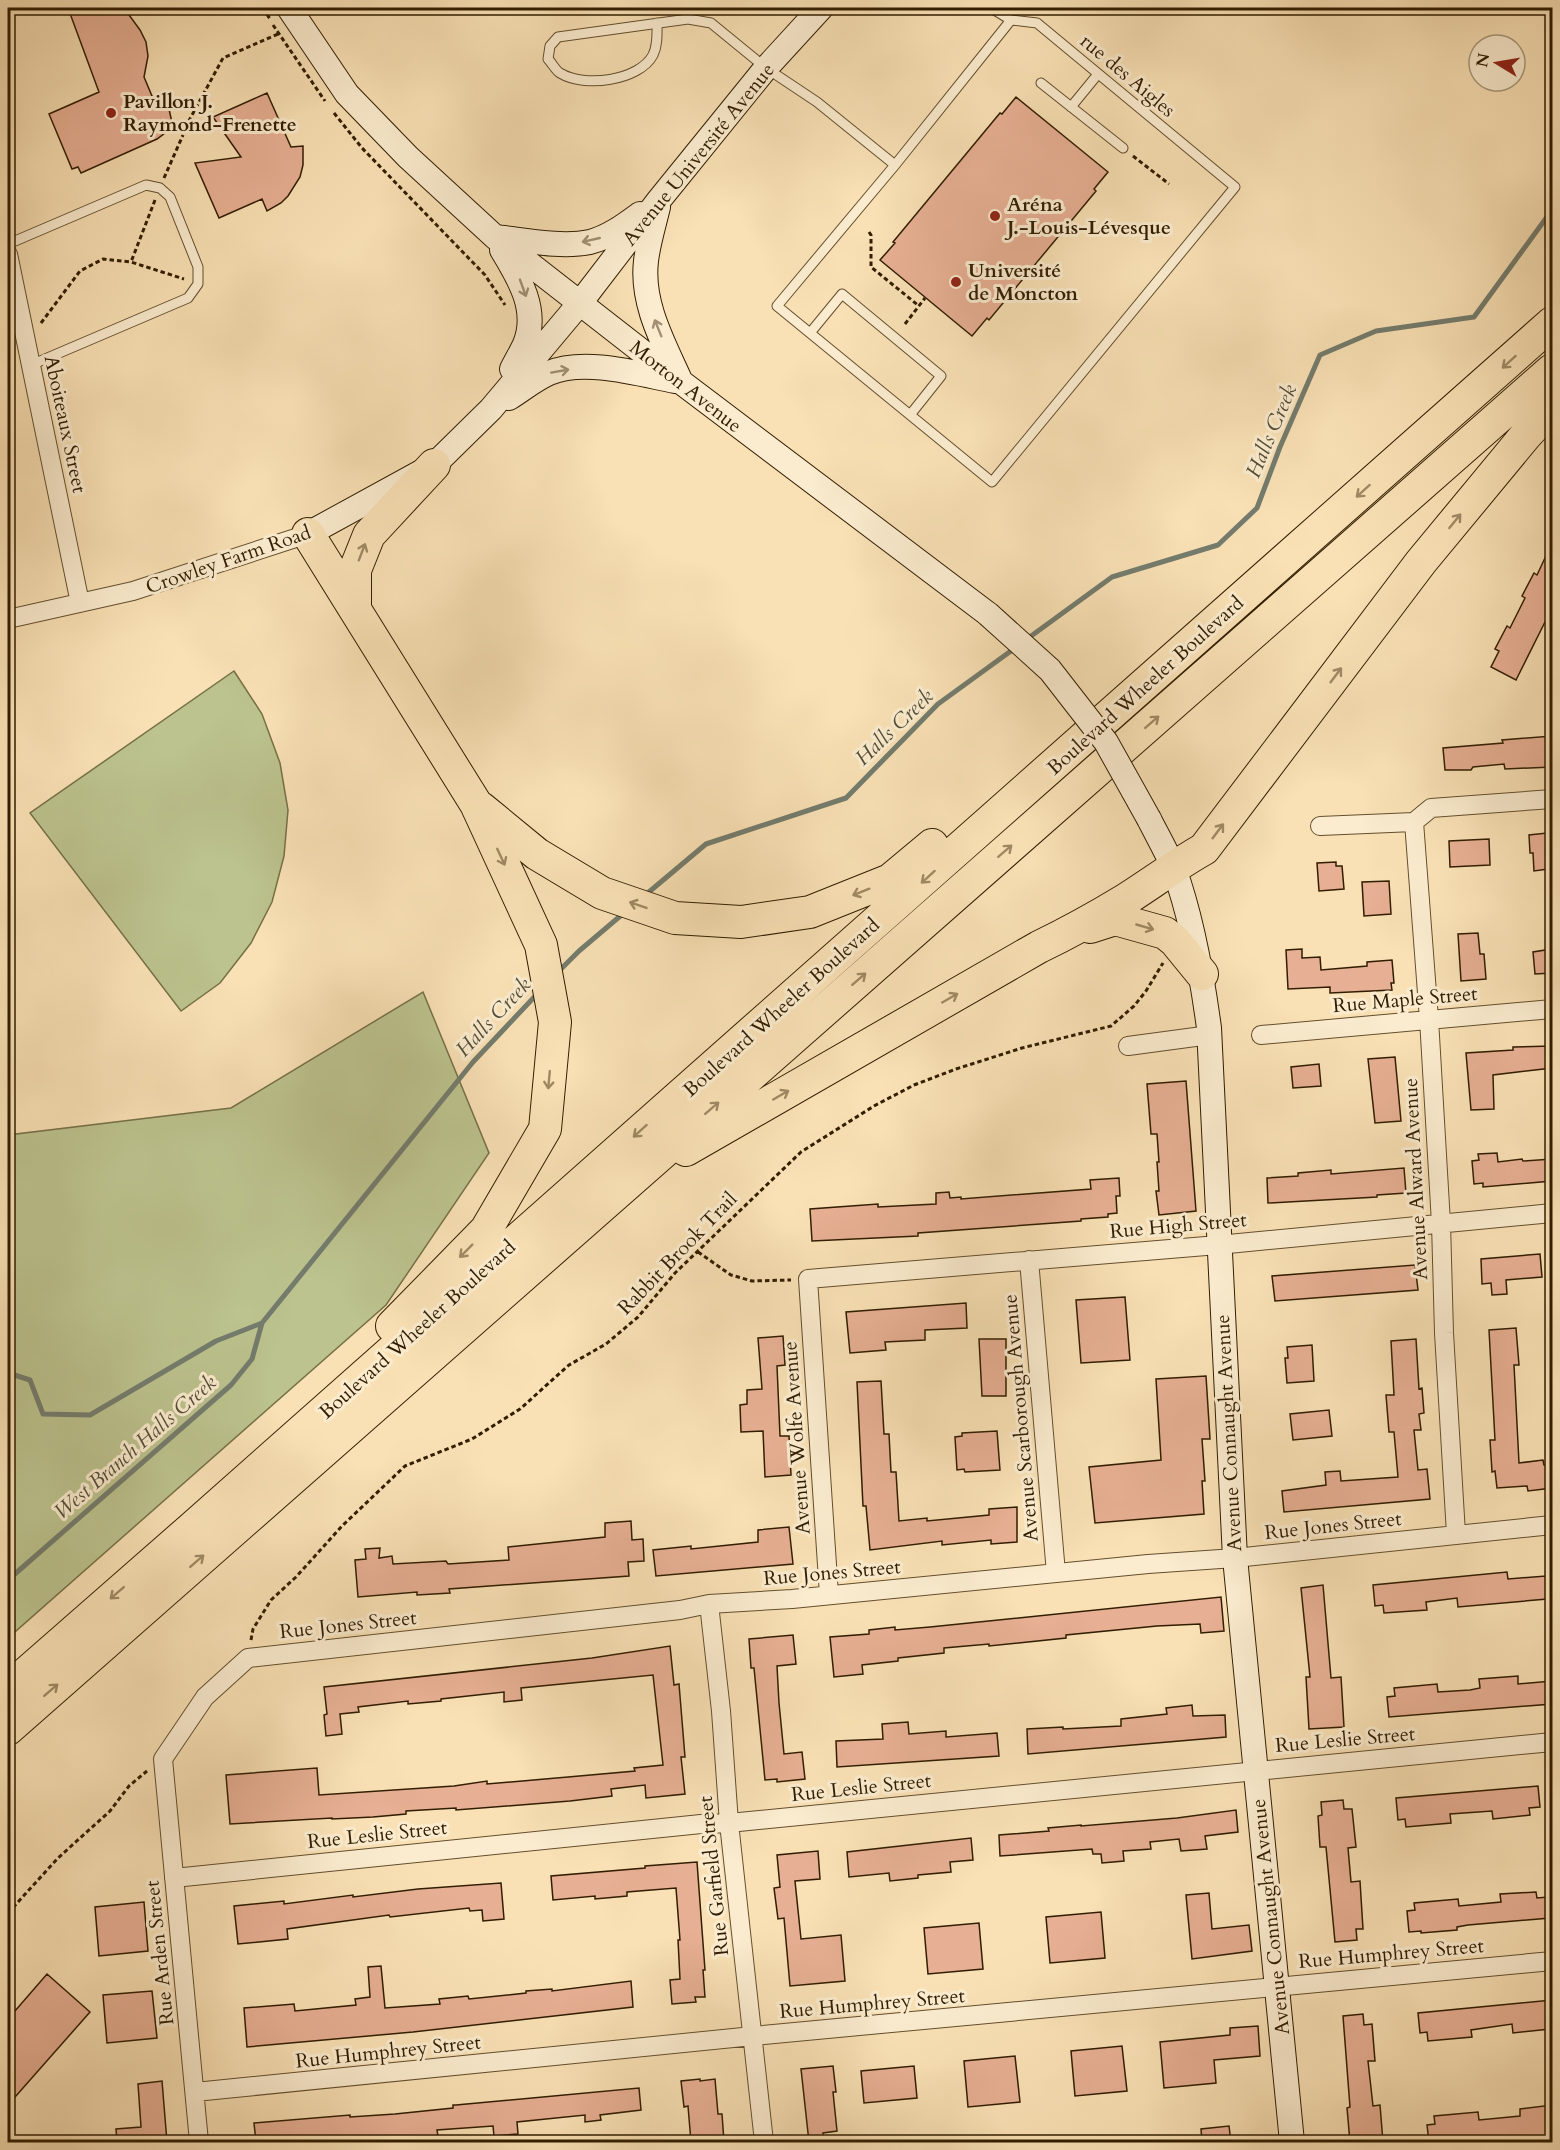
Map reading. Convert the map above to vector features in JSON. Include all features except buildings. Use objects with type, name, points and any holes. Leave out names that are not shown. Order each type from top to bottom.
[{"type":"highway","name":"Boulevard Wheeler Boulevard","points":[[8,1689],[1552,323]]},
{"type":"highway","name":"Boulevard Wheeler Boulevard","points":[[8,1729],[1552,370]]},
{"type":"highway","points":[[258,1507],[322,1467],[687,1149],[1028,953],[1069,933],[1127,899],[1173,866],[1204,849],[1421,562],[1552,407]]},
{"type":"highway","points":[[355,609],[355,570],[369,535],[434,465]]},
{"type":"highway","points":[[193,1527],[486,1230],[545,1129],[555,1022],[541,945],[476,804],[308,534]]},
{"type":"highway","points":[[476,804],[537,854],[602,892],[675,918],[741,922],[810,912],[890,880],[1155,656],[1254,587]]},
{"type":"highway","points":[[1069,933],[1115,919],[1165,933],[1175,941],[1202,974]]},
{"type":"street","name":"Avenue Université Avenue","points":[[580,303],[659,200],[766,68],[821,8]]},
{"type":"street","name":"Morton Avenue","points":[[294,16],[347,94],[408,157],[495,237],[681,382],[988,614],[1050,670],[1106,742]]},
{"type":"street","points":[[495,237],[551,243],[590,242],[613,233],[659,200]]},
{"type":"street","points":[[659,200],[646,262],[646,296],[681,382]]},
{"type":"street","points":[[492,409],[526,342],[530,314],[523,285],[495,237]]},
{"type":"street","name":"Aboiteaux Street","points":[[8,254],[80,603]]},
{"type":"street","name":"Crowley Farm Road","points":[[8,619],[133,591],[308,534],[434,465],[492,409],[580,303]]},
{"type":"street","points":[[492,409],[550,373],[581,367],[607,368],[681,382]]},
{"type":"street","name":"Avenue Connaught Avenue","points":[[1106,742],[1173,866],[1202,974],[1209,1035],[1235,1558],[1292,2142]]},
{"type":"street","points":[[1320,826],[1414,822],[1431,808],[1552,800]]},
{"type":"street","name":"Avenue Alward Avenue","points":[[1414,822],[1441,1222],[1444,1333],[1456,1534]]},
{"type":"street","name":"Rue Maple Street","points":[[1261,1035],[1552,1009]]},
{"type":"street","points":[[1128,1046],[1209,1035]]},
{"type":"street","name":"Rue High Street","points":[[808,1279],[1218,1245],[1552,1213]]},
{"type":"street","name":"Avenue Scarborough Avenue","points":[[1029,1260],[1056,1573]]},
{"type":"street","name":"Avenue Wolfe Avenue","points":[[808,1279],[829,1595]]},
{"type":"street","name":"Rue Jones Street","points":[[248,1658],[680,1610],[709,1604],[792,1599],[1235,1558],[1552,1525]]},
{"type":"street","name":"Rue Garfield Street","points":[[709,1604],[721,1711],[729,1823],[764,2142]]},
{"type":"street","points":[[163,1759],[205,1697],[248,1658]]},
{"type":"street","name":"Rue Leslie Street","points":[[174,1878],[701,1824],[1552,1742]]},
{"type":"street","name":"Rue Arden Street","points":[[163,1759],[199,2142]]},
{"type":"street","name":"Rue Humphrey Street","points":[[195,2092],[753,2036],[1552,1961]]},
{"type":"lane","name":"rue des Aigles","points":[[910,415],[992,482],[1235,187],[1037,23],[1011,20],[991,8]]},
{"type":"lane","points":[[657,23],[653,54],[643,68],[624,77],[596,81],[577,79],[559,73],[548,59],[550,46],[558,37],[657,23],[688,19],[711,23],[766,68],[817,102],[895,165]]},
{"type":"lane","points":[[810,333],[842,294],[941,376],[910,415],[777,306],[895,165],[1011,20]]},
{"type":"lane","points":[[1071,107],[1098,74]]},
{"type":"lane","points":[[1041,83],[1123,148]]},
{"type":"lane","points":[[8,244],[146,185],[160,188],[170,197],[198,267],[198,284],[188,297],[30,365]]},
{"type":"path","points":[[185,128],[223,58],[294,16]]},
{"type":"path","points":[[130,262],[183,135]]},
{"type":"path","points":[[1123,148],[1169,184]]},
{"type":"path","points":[[868,231],[871,236],[871,267],[919,306]]},
{"type":"path","points":[[26,344],[80,271],[103,259],[130,262],[198,284]]},
{"type":"path","points":[[905,324],[926,298]]},
{"type":"path","name":"Rabbit Brook Trail","points":[[248,1658],[253,1629],[271,1600],[296,1577],[342,1526],[405,1466],[472,1439],[520,1409],[569,1365],[606,1344],[630,1324],[656,1293],[801,1152],[914,1085],[1022,1048],[1111,1026],[1134,1006],[1146,991],[1175,941]]},
{"type":"path","points":[[698,1251],[731,1275],[753,1281],[808,1279]]},
{"type":"path","points":[[8,1913],[58,1858],[110,1811],[129,1786],[163,1759]]},
{"type":"green space","points":[[234,671],[262,714],[280,763],[288,810],[284,856],[272,902],[251,943],[220,983],[181,1011],[30,813]]},
{"type":"green space","points":[[423,992],[489,1153],[386,1305],[8,1638],[8,1135],[231,1108]]},
{"type":"waterway","name":"Halls Creek","points":[[1027,639],[1112,577],[1218,545],[1257,508],[1280,447],[1320,355],[1376,331],[1474,317],[1552,210]]},
{"type":"waterway","name":"Halls Creek","points":[[643,897],[706,844],[846,798],[938,704],[1015,648]]},
{"type":"waterway","name":"Halls Creek","points":[[558,972],[625,912]]},
{"type":"waterway","name":"Halls Creek","points":[[8,1580],[231,1385],[252,1359],[262,1323],[473,1062],[539,992]]},
{"type":"waterway","points":[[8,1373],[30,1380],[43,1414],[90,1415],[216,1341],[262,1323]]},
{"type":"place","name":"Pavillon J. Raymond-Frenette","points":[[111,113]]},
{"type":"place","name":"Aréna J.-Louis-Lévesque","points":[[995,216]]},
{"type":"place","name":"Université de Moncton","points":[[956,282]]},
{"type":"water label","name":"West Branch Halls Creek","points":[[135,1447]]}]
